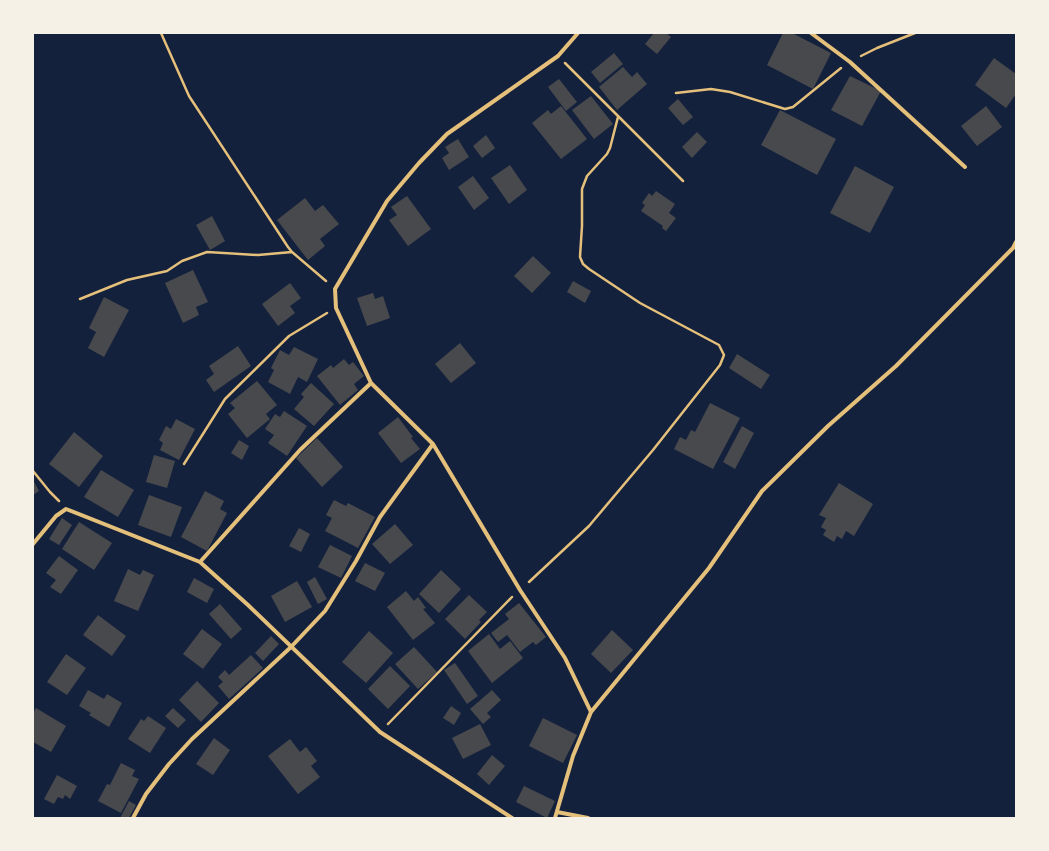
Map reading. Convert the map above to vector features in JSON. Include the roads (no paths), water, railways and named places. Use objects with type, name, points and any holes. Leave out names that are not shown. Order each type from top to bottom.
[{"type":"street","points":[[578,33],[558,56],[447,134],[419,163],[387,201],[335,290],[336,308],[371,383],[433,444],[520,590],[565,658],[591,712]]},
{"type":"street","points":[[810,33],[850,62],[966,167]]},
{"type":"street","points":[[554,818],[573,756],[591,712],[708,568],[762,491],[828,426],[896,366],[1013,248],[1016,242]]},
{"type":"street","points":[[200,562],[300,450],[371,383]]},
{"type":"street","points":[[133,818],[146,794],[169,764],[192,739],[291,647],[325,611],[356,561],[380,517],[433,444]]},
{"type":"street","points":[[33,544],[56,516],[66,509],[200,562],[248,605],[380,732],[512,818]]},
{"type":"street","points":[[557,812],[588,818]]}]
